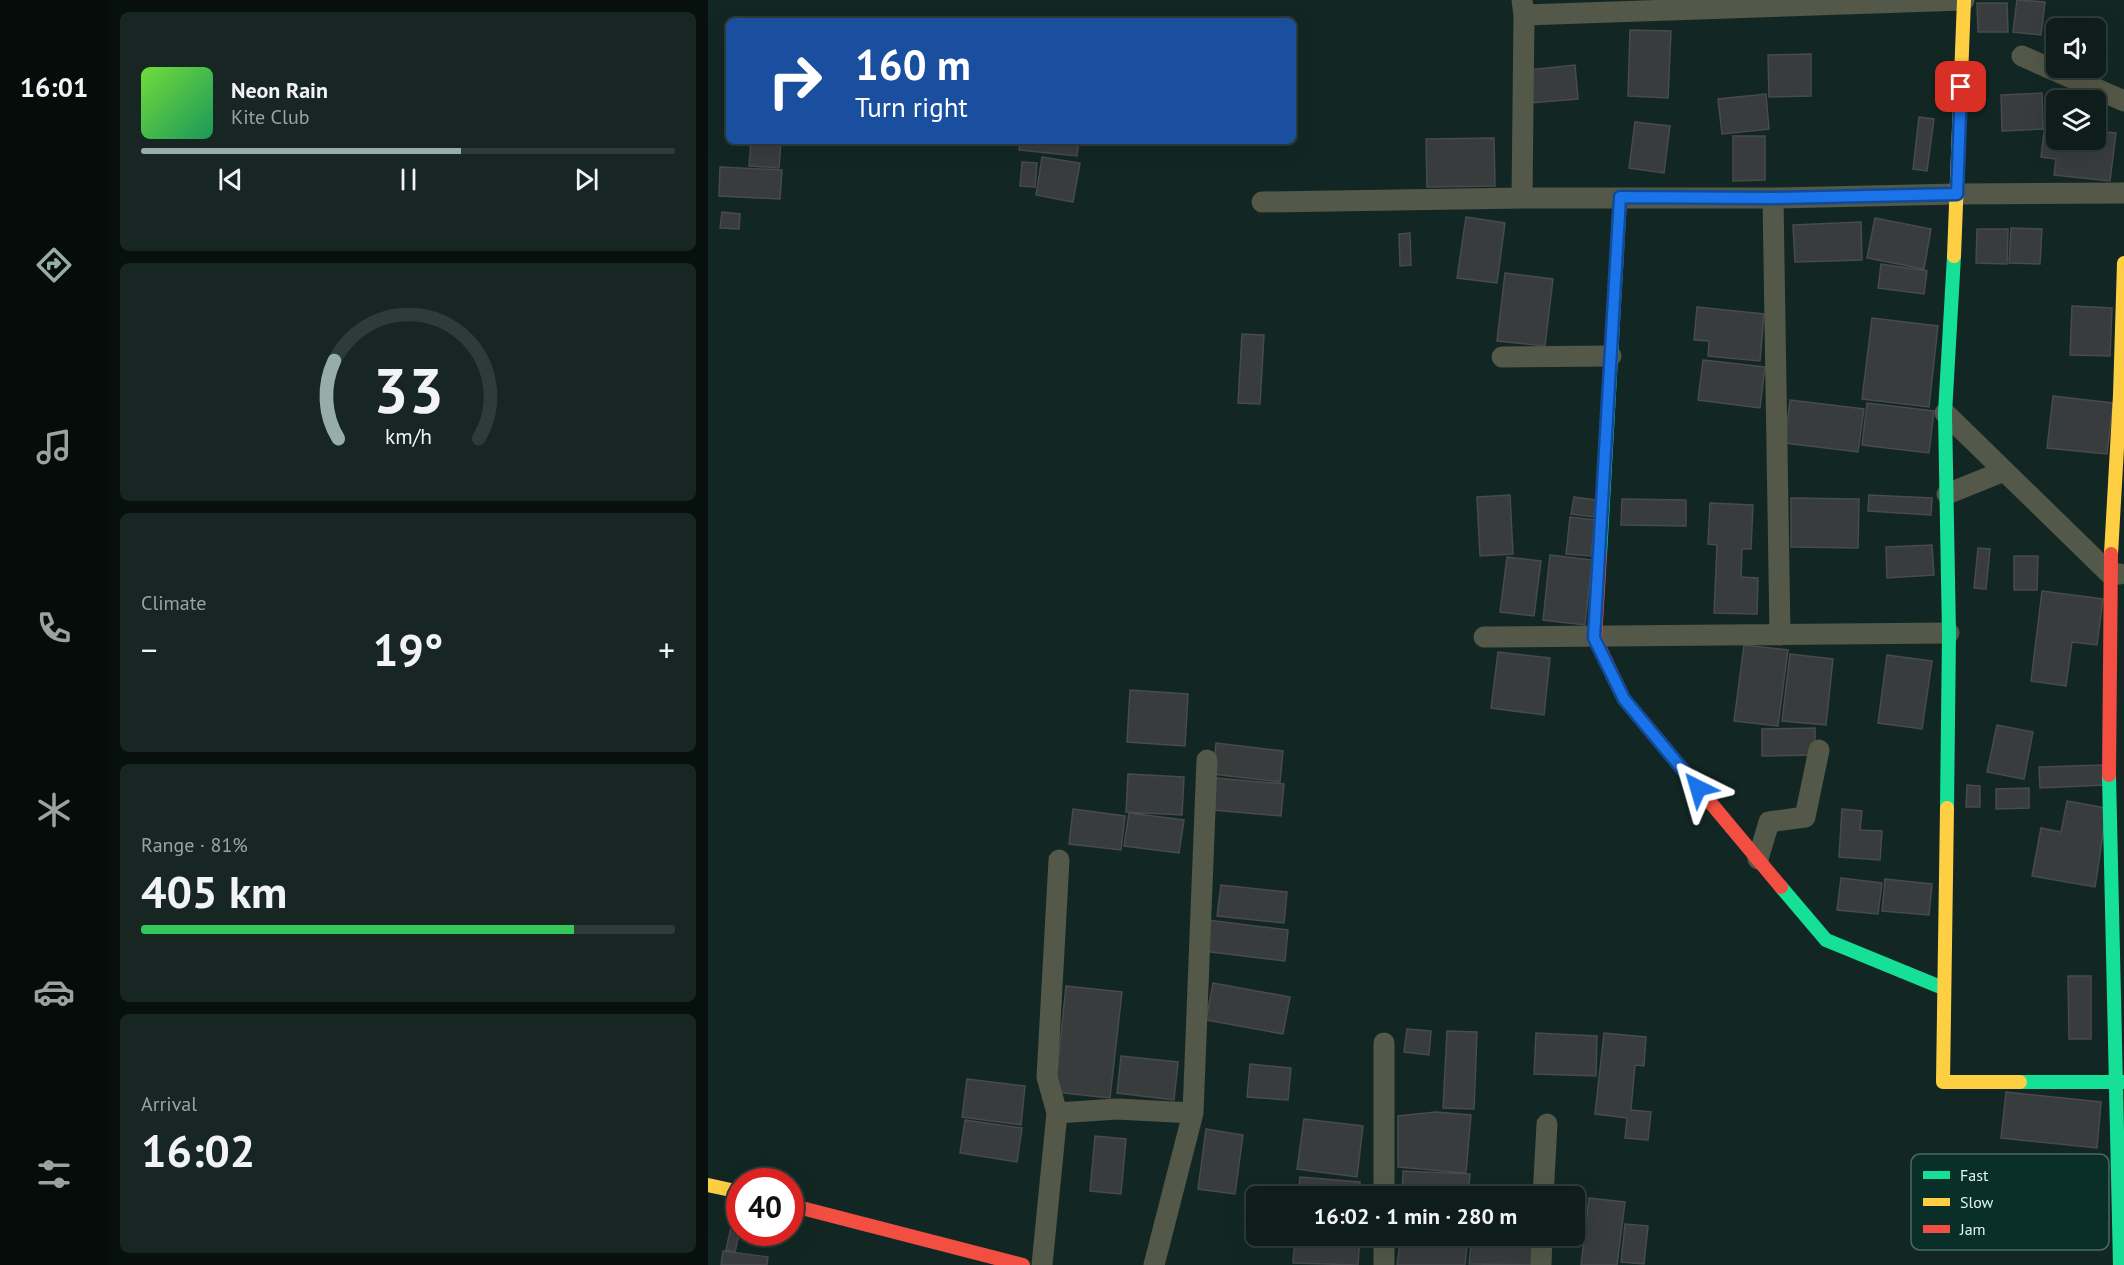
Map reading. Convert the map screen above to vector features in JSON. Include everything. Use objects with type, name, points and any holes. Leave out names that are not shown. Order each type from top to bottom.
[{"type":"street","points":[[1522,198],[1523,8],[1964,0],[1957,194],[1945,413],[1949,633],[1942,1082],[2120,1082]]},
{"type":"street","points":[[2022,56],[2124,101]]},
{"type":"street","points":[[1262,202],[2124,194]]},
{"type":"street","points":[[1620,197],[1594,638],[1624,699],[1826,940],[1943,988]]},
{"type":"street","points":[[1773,198],[1780,635]]},
{"type":"street","points":[[2120,1265],[2117,574],[2124,262]]},
{"type":"street","points":[[1502,357],[1611,356]]},
{"type":"street","points":[[1945,413],[2004,471],[2117,574]]},
{"type":"street","points":[[1947,494],[2004,471]]},
{"type":"street","points":[[1484,637],[1594,638],[1949,633]]},
{"type":"street","points":[[1758,859],[1769,822],[1805,817],[1819,750]]},
{"type":"street","points":[[1154,1265],[1193,1113],[1207,759]]},
{"type":"street","points":[[1042,1265],[1057,1113],[1047,1077],[1059,860]]},
{"type":"street","points":[[1384,1043],[1384,1186]]},
{"type":"street","points":[[1057,1113],[1118,1109],[1193,1113]]},
{"type":"street","points":[[1544,1186],[1547,1124]]},
{"type":"street","points":[[708,1185],[726,1189]]},
{"type":"street","points":[[804,1209],[1023,1265]]},
{"type":"street","points":[[1384,1246],[1384,1265]]},
{"type":"street","points":[[1540,1265],[1541,1246]]},
{"type":"building","points":[[2017,0],[2045,2],[2041,35],[2013,32]]},
{"type":"building","points":[[1977,3],[2007,3],[2008,32],[1978,32]]},
{"type":"building","points":[[1630,30],[1671,31],[1668,98],[1628,96]]},
{"type":"building","points":[[1811,54],[1811,96],[1769,97],[1768,55]]},
{"type":"building","points":[[1575,65],[1578,99],[1530,103],[1528,70]]},
{"type":"building","points":[[2042,93],[2043,129],[2002,131],[2001,95]]},
{"type":"building","points":[[1766,94],[1769,129],[1722,134],[1718,99]]},
{"type":"building","points":[[1919,117],[1934,119],[1927,171],[1913,169]]},
{"type":"building","points":[[1635,122],[1670,126],[1664,173],[1629,168]]},
{"type":"building","points":[[2045,125],[2046,150],[2106,150],[2106,132],[2116,133],[2110,181],[2054,175],[2056,159],[2041,157]]},
{"type":"building","points":[[1733,136],[1765,136],[1765,180],[1733,181]]},
{"type":"building","points":[[1494,138],[1495,186],[1427,187],[1426,139]]},
{"type":"building","points":[[751,144],[781,144],[779,168],[749,166]]},
{"type":"building","points":[[1020,144],[1079,144],[1077,156],[1019,150]]},
{"type":"building","points":[[1042,157],[1080,163],[1073,202],[1036,195]]},
{"type":"building","points":[[1022,162],[1037,163],[1035,187],[1020,186]]},
{"type":"building","points":[[720,167],[782,170],[780,199],[719,196]]},
{"type":"building","points":[[722,212],[740,214],[739,229],[720,228]]},
{"type":"building","points":[[1466,217],[1505,223],[1497,283],[1457,278]]},
{"type":"building","points":[[1875,218],[1931,229],[1924,269],[1867,258]]},
{"type":"building","points":[[1861,222],[1862,260],[1795,262],[1793,225]]},
{"type":"building","points":[[2011,228],[2042,229],[2040,264],[2009,263]]},
{"type":"building","points":[[1977,229],[2008,229],[2007,264],[1976,263]]},
{"type":"building","points":[[1410,233],[1411,265],[1400,266],[1399,234]]},
{"type":"building","points":[[1881,264],[1927,271],[1924,294],[1878,288]]},
{"type":"building","points":[[1505,273],[1553,279],[1545,346],[1497,341]]},
{"type":"building","points":[[2072,306],[2112,308],[2110,356],[2070,355]]},
{"type":"building","points":[[1697,307],[1764,314],[1760,361],[1708,356],[1709,341],[1694,340]]},
{"type":"building","points":[[1872,318],[1938,326],[1929,407],[1862,399]]},
{"type":"building","points":[[1242,334],[1264,335],[1260,404],[1238,403]]},
{"type":"building","points":[[1703,360],[1765,367],[1760,408],[1698,400]]},
{"type":"building","points":[[2053,396],[2113,403],[2107,454],[2047,448]]},
{"type":"building","points":[[1790,400],[1864,409],[1858,452],[1785,443]]},
{"type":"building","points":[[1867,403],[1934,411],[1929,453],[1862,445]]},
{"type":"building","points":[[1510,495],[1513,554],[1480,556],[1477,497]]},
{"type":"building","points":[[1869,495],[1932,498],[1931,515],[1868,511]]},
{"type":"building","points":[[1574,497],[1596,500],[1594,517],[1571,514]]},
{"type":"building","points":[[1791,498],[1859,499],[1858,548],[1791,547]]},
{"type":"building","points":[[1622,499],[1686,500],[1686,526],[1621,525]]},
{"type":"building","points":[[1710,503],[1753,505],[1751,549],[1742,549],[1741,577],[1758,578],[1757,614],[1714,613],[1717,545],[1708,544]]},
{"type":"building","points":[[1570,517],[1595,520],[1591,556],[1566,554]]},
{"type":"building","points":[[1932,545],[1934,575],[1887,578],[1886,547]]},
{"type":"building","points":[[1978,548],[1990,549],[1986,589],[1974,588]]},
{"type":"building","points":[[1550,555],[1592,560],[1585,625],[1543,620]]},
{"type":"building","points":[[2014,556],[2038,556],[2037,590],[2014,590]]},
{"type":"building","points":[[1507,557],[1541,561],[1534,616],[1500,612]]},
{"type":"building","points":[[2042,591],[2103,599],[2097,645],[2072,642],[2066,686],[2031,681]]},
{"type":"building","points":[[1744,645],[1788,650],[1778,726],[1734,721]]},
{"type":"building","points":[[1498,652],[1550,658],[1544,715],[1491,708]]},
{"type":"building","points":[[1790,654],[1833,659],[1826,725],[1782,721]]},
{"type":"building","points":[[1887,655],[1932,661],[1922,729],[1878,723]]},
{"type":"building","points":[[1130,690],[1188,694],[1185,746],[1127,742]]},
{"type":"building","points":[[1997,725],[2033,732],[2024,779],[1987,772]]},
{"type":"building","points":[[1815,728],[1815,755],[1762,756],[1762,729]]},
{"type":"building","points":[[1216,743],[1283,751],[1280,782],[1213,774]]},
{"type":"building","points":[[2104,765],[2105,785],[2040,788],[2039,767]]},
{"type":"building","points":[[1128,774],[1184,777],[1182,815],[1126,812]]},
{"type":"building","points":[[1216,778],[1284,784],[1281,816],[1213,810]]},
{"type":"building","points":[[1967,785],[1980,786],[1980,807],[1966,807]]},
{"type":"building","points":[[2029,788],[2029,808],[1996,809],[1996,789]]},
{"type":"building","points":[[2067,801],[2107,808],[2095,887],[2032,876],[2041,828],[2061,832]]},
{"type":"building","points":[[1073,809],[1125,816],[1121,850],[1069,844]]},
{"type":"building","points":[[1842,809],[1862,811],[1860,830],[1882,831],[1880,860],[1839,857]]},
{"type":"building","points":[[1129,813],[1184,820],[1179,853],[1124,846]]},
{"type":"building","points":[[1841,878],[1882,883],[1878,914],[1837,910]]},
{"type":"building","points":[[1885,879],[1932,884],[1929,915],[1882,911]]},
{"type":"building","points":[[1221,885],[1287,892],[1284,923],[1217,916]]},
{"type":"building","points":[[1207,920],[1288,930],[1285,961],[1203,951]]},
{"type":"building","points":[[2068,976],[2091,976],[2091,1039],[2069,1039]]},
{"type":"building","points":[[1213,983],[1290,997],[1283,1034],[1206,1020]]},
{"type":"building","points":[[1066,986],[1122,992],[1110,1098],[1055,1092]]},
{"type":"building","points":[[1407,1029],[1431,1031],[1429,1055],[1404,1052]]},
{"type":"building","points":[[1447,1031],[1477,1032],[1474,1109],[1443,1108]]},
{"type":"building","points":[[1536,1033],[1597,1036],[1596,1076],[1534,1074]]},
{"type":"building","points":[[1604,1033],[1646,1037],[1644,1066],[1635,1065],[1631,1110],[1651,1112],[1648,1140],[1625,1138],[1627,1118],[1595,1114]]},
{"type":"building","points":[[1121,1056],[1178,1062],[1174,1100],[1117,1093]]},
{"type":"building","points":[[1250,1064],[1291,1068],[1288,1100],[1247,1097]]},
{"type":"building","points":[[967,1079],[1025,1086],[1021,1125],[962,1117]]},
{"type":"building","points":[[2006,1092],[2101,1102],[2097,1148],[2001,1138]]},
{"type":"building","points":[[1436,1112],[1471,1115],[1466,1173],[1398,1167],[1398,1116]]},
{"type":"building","points":[[1304,1119],[1363,1126],[1357,1177],[1297,1169]]},
{"type":"building","points":[[965,1120],[1022,1128],[1017,1162],[960,1153]]},
{"type":"building","points":[[1206,1129],[1243,1135],[1235,1194],[1198,1189]]},
{"type":"building","points":[[1095,1136],[1126,1139],[1121,1194],[1090,1191]]},
{"type":"building","points":[[1403,1171],[1470,1174],[1469,1186],[1402,1186]]},
{"type":"building","points":[[1300,1177],[1360,1182],[1360,1186],[1299,1186]]},
{"type":"building","points":[[1589,1198],[1625,1202],[1617,1265],[1581,1265]]},
{"type":"building","points":[[1625,1224],[1648,1226],[1644,1264],[1621,1262]]},
{"type":"building","points":[[727,1246],[736,1246],[735,1252],[726,1250]]},
{"type":"building","points":[[1294,1246],[1359,1246],[1358,1265],[1293,1263]]},
{"type":"building","points":[[1400,1246],[1467,1246],[1465,1265],[1397,1265]]},
{"type":"building","points":[[1471,1246],[1539,1246],[1536,1265],[1469,1264]]},
{"type":"building","points":[[723,1251],[768,1257],[767,1265],[721,1265]]},
{"type":"traffic: fast","points":[[1600,555],[1620,197]]},
{"type":"traffic: fast","points":[[1947,808],[1949,633],[1945,413],[1954,256]]},
{"type":"traffic: fast","points":[[2109,775],[2120,1265]]},
{"type":"traffic: fast","points":[[1781,887],[1826,940],[1943,988]]},
{"type":"traffic: fast","points":[[2020,1082],[2124,1082]]},
{"type":"traffic: slow","points":[[1954,256],[1964,0]]},
{"type":"traffic: slow","points":[[2111,554],[2120,395],[2124,263]]},
{"type":"traffic: slow","points":[[1947,808],[1943,1082],[2020,1082]]},
{"type":"traffic: slow","points":[[708,1185],[726,1189]]},
{"type":"traffic: jam","points":[[2109,775],[2111,554]]},
{"type":"traffic: jam","points":[[1600,555],[1595,638],[1624,699],[1781,887]]},
{"type":"traffic: jam","points":[[804,1209],[1023,1265]]},
{"type":"route","points":[[1698,788],[1624,699],[1594,638],[1620,197],[1773,198],[1957,194],[1961,87]]}]
